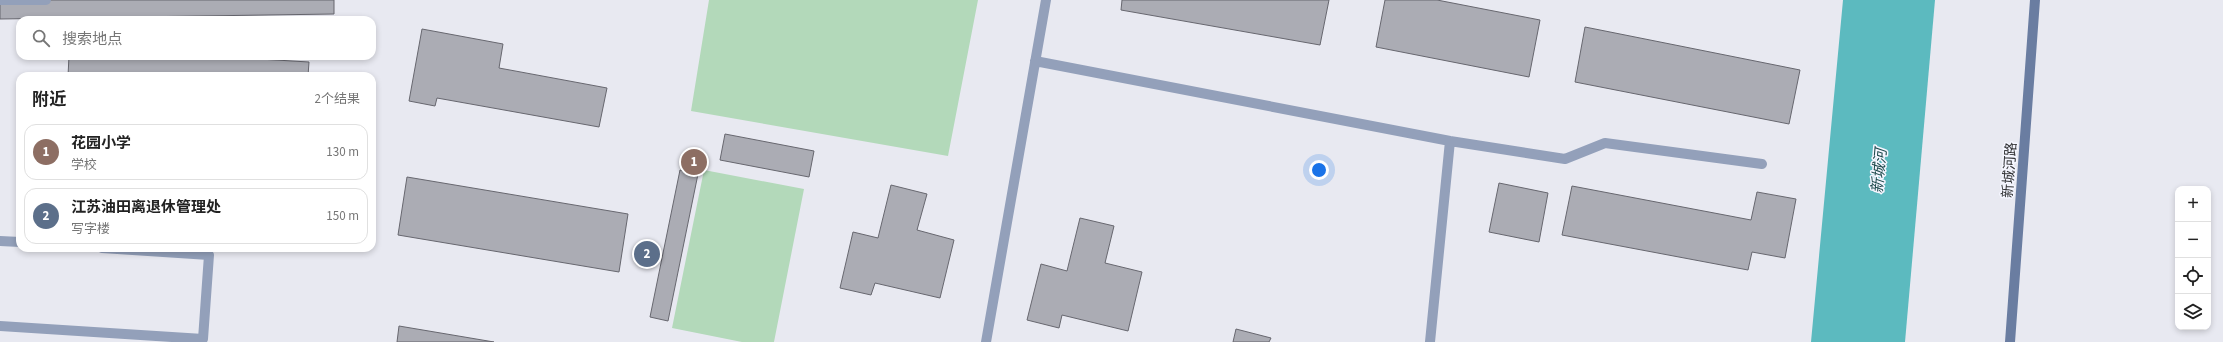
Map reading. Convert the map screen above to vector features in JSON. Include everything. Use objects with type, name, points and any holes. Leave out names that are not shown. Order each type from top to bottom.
[{"type":"street","name":"新城河路","points":[[2010,342],[2035,0]]},
{"type":"lane","points":[[0,0],[46,0]]},
{"type":"lane","points":[[986,342],[1046,0]]},
{"type":"lane","points":[[1035,61],[1450,141],[1566,159],[1605,143],[1762,164]]},
{"type":"lane","points":[[1430,342],[1450,141]]},
{"type":"lane","points":[[0,241],[16,242]]},
{"type":"lane","points":[[0,326],[202,339],[210,256],[156,252]]},
{"type":"green space","points":[[709,0],[978,0],[948,156],[691,111]]},
{"type":"green space","points":[[704,170],[804,189],[774,342],[742,342],[672,328]]},
{"type":"water","name":"新城河","points":[[1843,0],[1935,0],[1905,342],[1811,342]]},
{"type":"building","points":[[0,0],[334,0],[334,14],[16,16],[16,19],[0,19]]},
{"type":"building","points":[[1122,0],[1329,0],[1320,45],[1121,10]]},
{"type":"building","points":[[1385,0],[1437,0],[1540,20],[1529,77],[1376,47]]},
{"type":"building","points":[[1585,27],[1800,70],[1789,124],[1575,82]]},
{"type":"building","points":[[422,29],[503,44],[499,68],[607,88],[599,127],[437,98],[435,106],[409,101]]},
{"type":"building","points":[[69,60],[276,60],[309,62],[308,72],[68,72]]},
{"type":"building","points":[[725,134],[814,151],[809,177],[720,160]]},
{"type":"building","points":[[680,170],[698,174],[668,321],[650,317]]},
{"type":"building","points":[[407,177],[628,214],[619,272],[398,235]]},
{"type":"building","points":[[1499,183],[1548,193],[1539,242],[1489,232]]},
{"type":"building","points":[[891,185],[927,194],[917,230],[954,240],[940,298],[875,283],[871,295],[840,288],[853,232],[878,238]]},
{"type":"building","points":[[1572,186],[1751,220],[1757,192],[1796,199],[1785,258],[1752,252],[1748,270],[1562,235]]},
{"type":"building","points":[[1080,218],[1114,226],[1105,263],[1142,272],[1128,331],[1062,315],[1059,328],[1027,320],[1041,264],[1067,271]]},
{"type":"building","points":[[399,326],[494,342],[397,342]]},
{"type":"building","points":[[1236,329],[1271,338],[1269,342],[1233,342]]},
{"type":"place","name":"花园小学","points":[[694,162]]},
{"type":"place","name":"江苏油田离退休管理处","points":[[647,254]]}]
